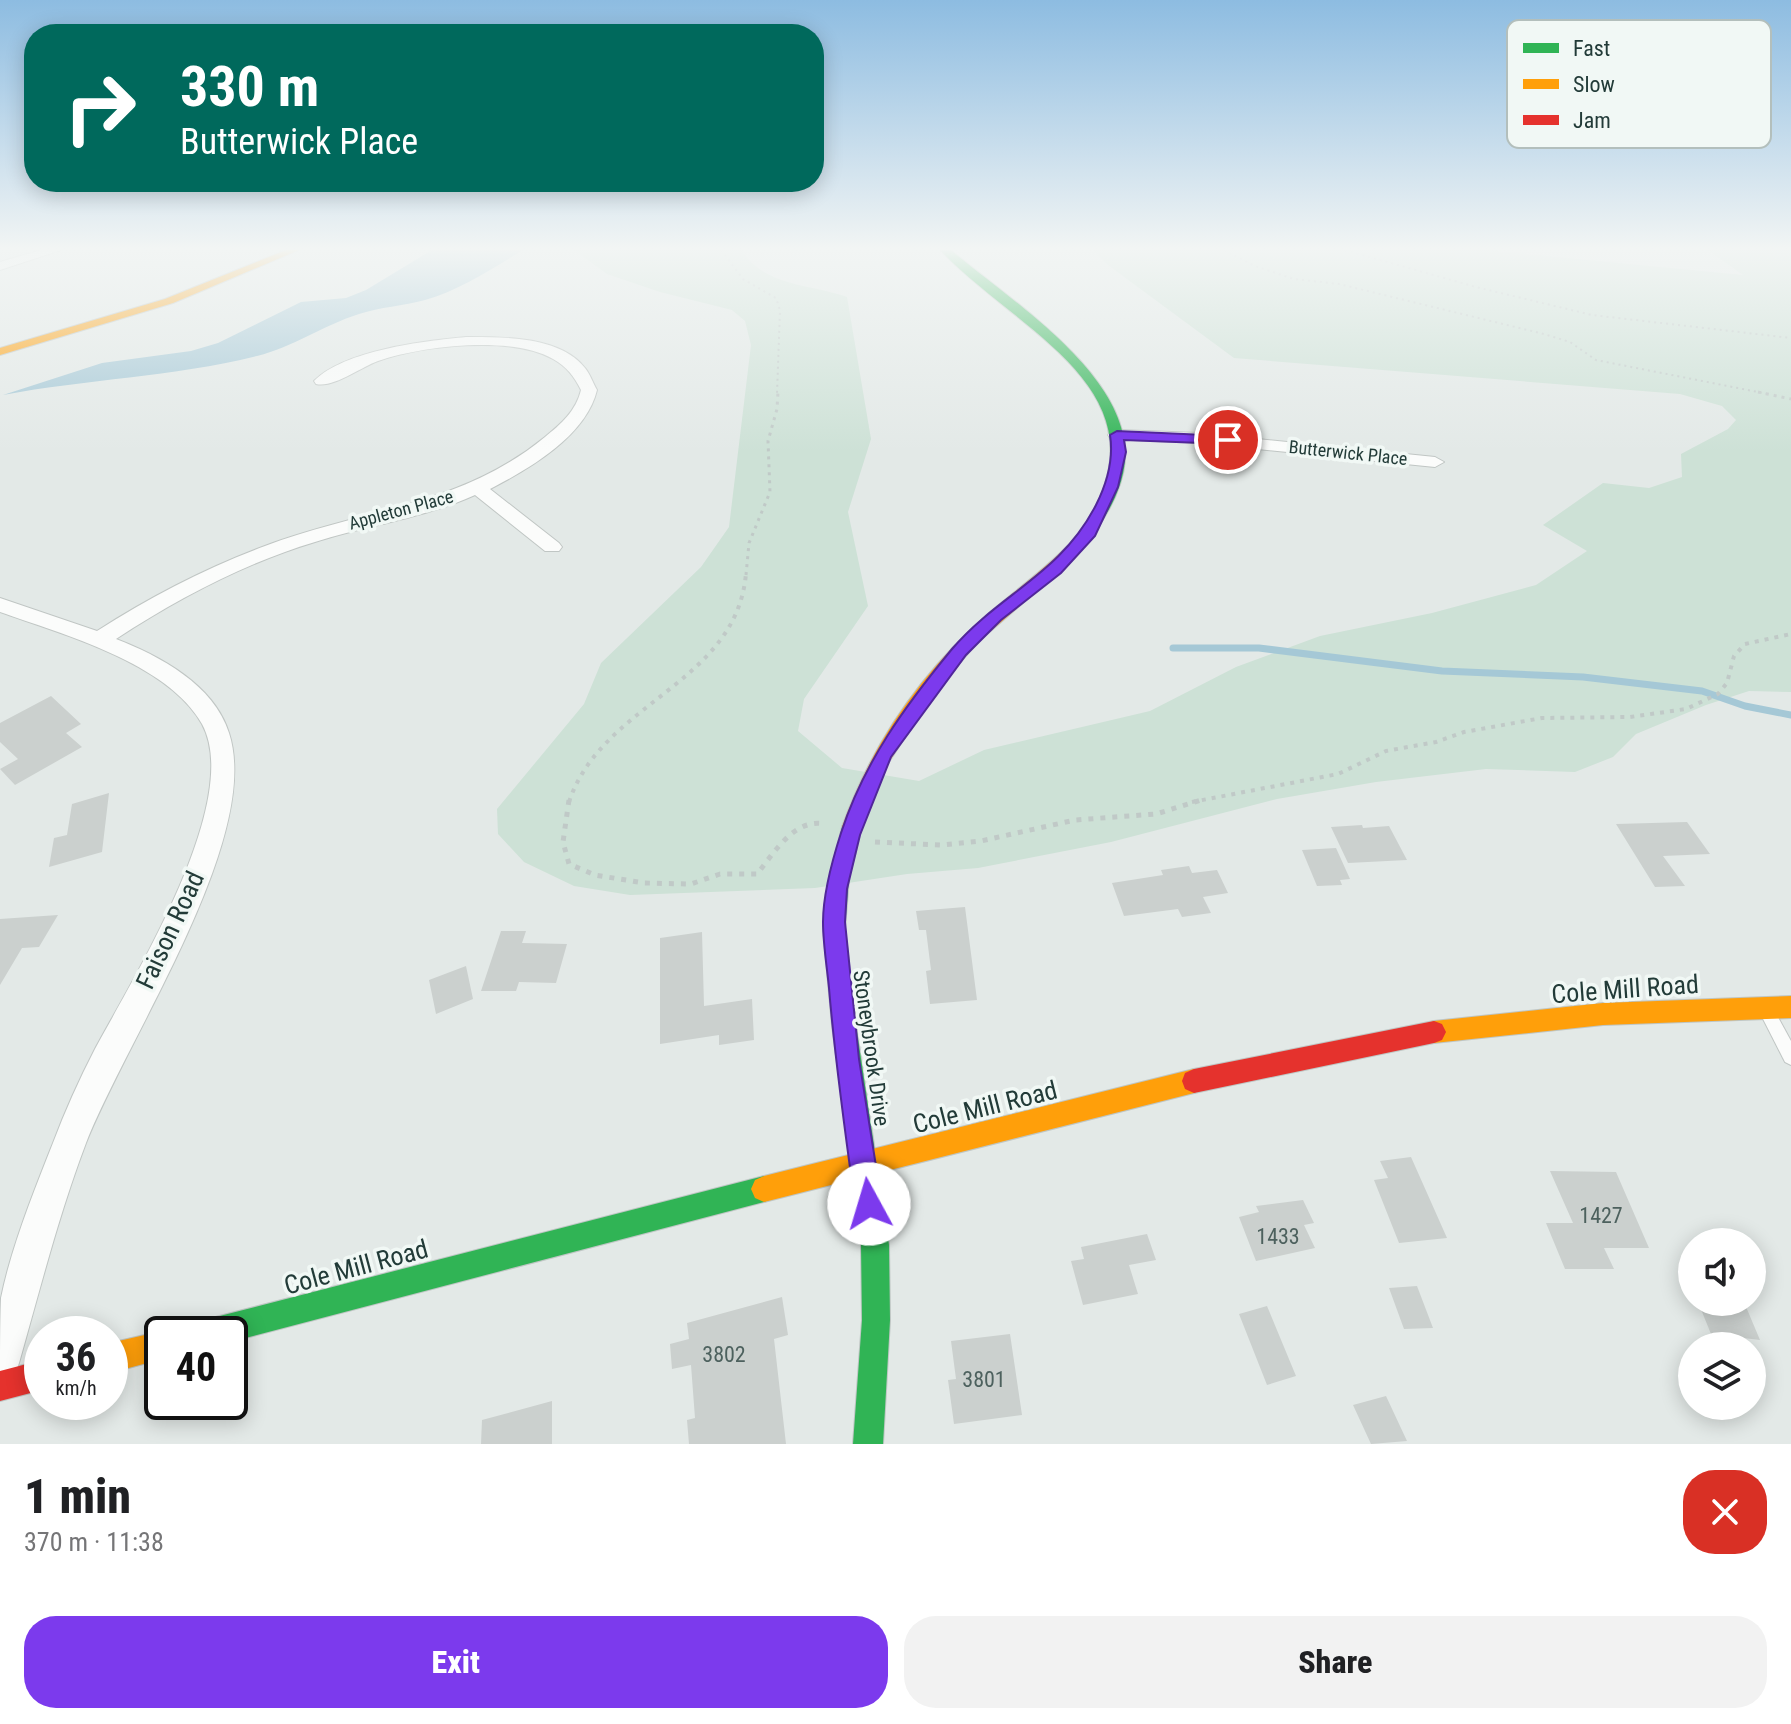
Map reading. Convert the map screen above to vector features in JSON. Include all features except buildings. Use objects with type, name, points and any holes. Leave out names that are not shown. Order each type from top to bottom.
[{"type":"street","points":[[0,352],[115,317]]},
{"type":"street","points":[[1022,317],[1090,381],[1117,435]]},
{"type":"street","name":"Appleton Place","points":[[97,641],[181,592],[270,551],[339,528],[444,501],[476,487],[535,453],[575,418],[589,390],[575,368],[544,349],[495,341],[388,353],[322,381]]},
{"type":"street","name":"Stoneybrook Drive","points":[[868,1444],[877,1305],[875,1247],[847,1059],[834,922],[837,889],[850,835],[858,809],[883,754],[942,673],[978,632],[1056,569],[1087,536],[1111,487],[1119,452],[1117,435]]},
{"type":"street","name":"Butterwick Place","points":[[1117,435],[1199,438],[1435,462]]},
{"type":"street","points":[[476,487],[552,547]]},
{"type":"street","name":"Faison Road","points":[[0,605],[97,641],[159,669],[200,700],[216,726],[221,796],[214,828],[185,901],[98,1076],[70,1143],[0,1363]]},
{"type":"street","name":"Cole Mill Road","points":[[248,1323],[864,1163],[1337,1049],[1422,1034],[1639,1012],[1791,1007]]},
{"type":"street","points":[[0,1386],[24,1380]]},
{"type":"lane","points":[[1765,1007],[1791,1057]]},
{"type":"path","points":[[780,317],[777,409],[768,441],[770,492],[749,543],[744,601],[721,641],[701,665],[623,724],[578,776],[569,801],[563,842],[569,864],[580,872],[610,879],[694,884],[722,874],[743,877],[757,874],[790,834],[814,822],[873,842],[941,845],[981,841],[1075,820],[1156,814],[1187,803],[1255,788],[1338,774],[1386,751],[1436,742],[1464,732],[1542,718],[1660,714],[1704,703],[1727,683],[1738,649],[1756,641],[1791,634]]},
{"type":"path","points":[[1476,317],[1570,342],[1596,360],[1791,399]]},
{"type":"path","points":[[1613,317],[1791,338]]},
{"type":"green space","points":[[741,317],[850,317],[871,439],[848,512],[868,606],[804,699],[798,731],[842,768],[919,781],[984,750],[1150,711],[1236,667],[1320,636],[1432,613],[1536,585],[1587,551],[1543,525],[1603,483],[1649,488],[1682,477],[1681,454],[1728,429],[1736,420],[1722,406],[1680,394],[1234,358],[1179,317],[1791,317],[1791,692],[1749,691],[1706,705],[1636,734],[1613,757],[1575,772],[1486,769],[1376,782],[1277,799],[1111,842],[978,868],[907,874],[815,888],[630,895],[574,886],[524,862],[498,834],[497,809],[584,704],[601,663],[701,567],[729,527],[751,345],[745,321]]},
{"type":"water","points":[[270,317],[350,317],[257,356],[194,369],[3,395],[102,363],[191,351],[218,343]]},
{"type":"waterway","points":[[1173,648],[1259,648],[1442,671],[1583,677],[1702,691],[1745,706],[1791,715]]},
{"type":"traffic: fast","points":[[1027,317],[1080,368],[1101,396],[1115,425],[1119,456],[1116,475],[1109,495],[1089,530]]},
{"type":"traffic: fast","points":[[852,827],[839,878],[834,928],[844,1025],[875,1245],[876,1320],[868,1444]]},
{"type":"traffic: fast","points":[[248,1323],[764,1189]]},
{"type":"traffic: slow","points":[[0,352],[115,317]]},
{"type":"traffic: slow","points":[[852,827],[862,797],[891,740],[928,687],[972,639],[1057,566],[1089,530]]},
{"type":"traffic: slow","points":[[1434,1032],[1603,1014],[1791,1007]]},
{"type":"traffic: slow","points":[[764,1189],[1194,1081]]},
{"type":"traffic: slow","points":[[128,1354],[144,1350]]},
{"type":"traffic: jam","points":[[1194,1081],[1434,1032]]},
{"type":"traffic: jam","points":[[0,1386],[24,1380]]},
{"type":"route","points":[[869,1204],[847,1059],[834,922],[837,889],[850,835],[871,778],[883,754],[960,651],[996,616],[1056,569],[1087,536],[1104,505],[1117,469],[1117,435],[1228,440]]}]
